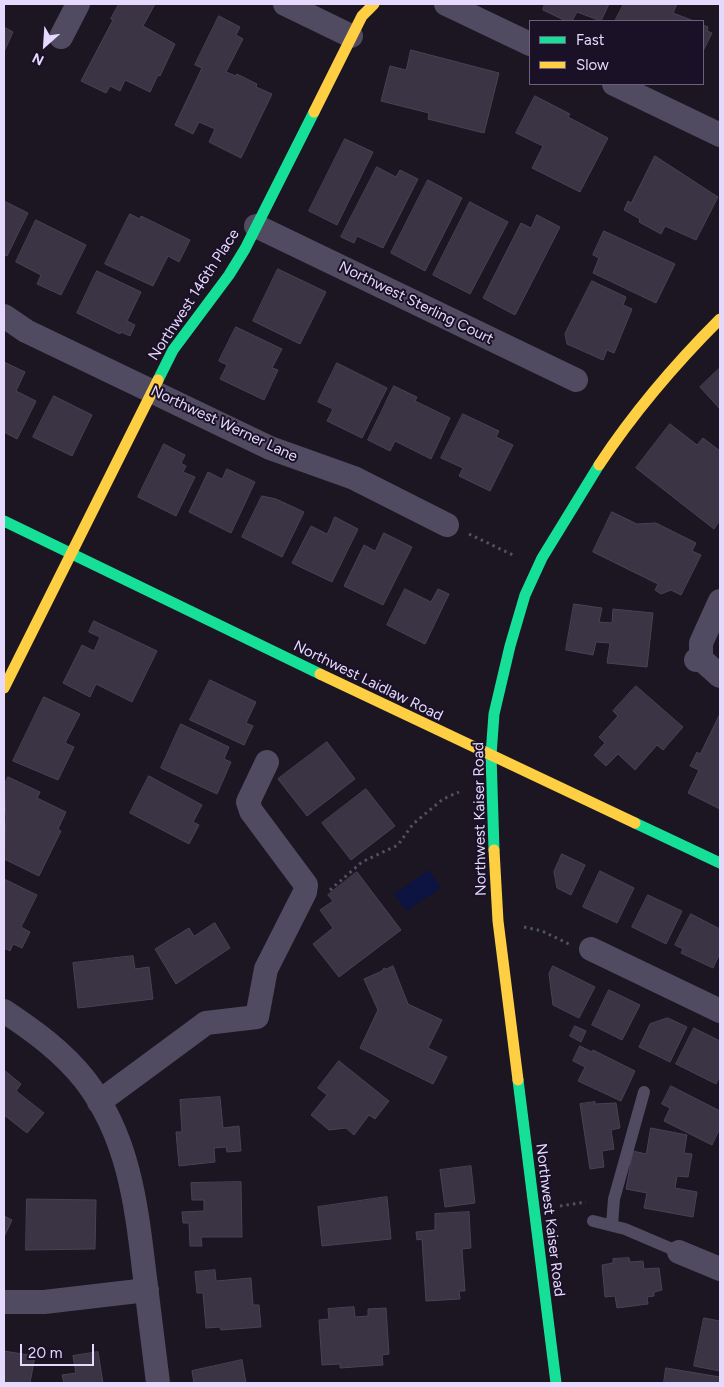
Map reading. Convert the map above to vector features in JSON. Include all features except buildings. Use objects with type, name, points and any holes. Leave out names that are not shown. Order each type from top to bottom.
[{"type":"main road","name":"Northwest 146th Place","points":[[4,688],[151,390],[173,350],[229,275],[256,226],[351,36],[362,16],[374,4]]},
{"type":"main road","name":"Northwest Kaiser Road","points":[[556,1383],[498,920],[491,811],[491,755],[494,714],[510,646],[525,595],[538,567],[581,492],[630,420],[684,355],[720,319]]},
{"type":"main road","name":"Northwest Laidlaw Road","points":[[4,521],[433,729],[720,863]]},
{"type":"street","points":[[61,37],[78,4]]},
{"type":"street","points":[[285,4],[351,36]]},
{"type":"street","points":[[446,4],[529,44]]},
{"type":"street","points":[[616,85],[720,135]]},
{"type":"street","name":"Northwest Sterling Court","points":[[256,226],[576,380]]},
{"type":"street","name":"Northwest Werner Lane","points":[[4,316],[26,331],[270,448],[354,478],[447,525]]},
{"type":"street","points":[[720,601],[701,644],[699,659],[720,676]]},
{"type":"street","points":[[99,1102],[206,1023],[257,1017],[266,969],[305,892],[306,885],[302,877],[251,811],[248,802],[267,762]]},
{"type":"street","points":[[591,949],[720,1011]]},
{"type":"street","points":[[4,1012],[47,1040],[84,1079],[99,1102],[124,1153],[136,1205],[158,1383]]},
{"type":"street","points":[[679,1252],[720,1269]]},
{"type":"street","points":[[4,1302],[44,1302],[147,1290]]},
{"type":"lane","points":[[612,1225],[614,1199],[644,1092]]},
{"type":"lane","points":[[593,1221],[612,1225],[679,1252]]},
{"type":"path","points":[[447,525],[538,567]]},
{"type":"path","points":[[305,892],[324,893],[335,887],[362,862],[398,845],[413,824],[443,799],[459,792]]},
{"type":"path","points":[[498,920],[542,930],[582,949],[591,949]]},
{"type":"path","points":[[534,1209],[614,1199]]},
{"type":"shaded area","points":[[429,870],[441,888],[406,911],[394,894]]},
{"type":"traffic: fast","points":[[158,380],[173,350],[229,275],[245,249],[314,112]]},
{"type":"traffic: fast","points":[[494,850],[491,755],[494,714],[510,646],[525,595],[542,558],[599,465]]},
{"type":"traffic: fast","points":[[4,521],[320,674]]},
{"type":"traffic: fast","points":[[635,823],[720,863]]},
{"type":"traffic: fast","points":[[518,1080],[556,1383]]},
{"type":"traffic: slow","points":[[314,112],[362,16],[374,4]]},
{"type":"traffic: slow","points":[[599,465],[626,426],[656,389],[720,319]]},
{"type":"traffic: slow","points":[[4,688],[158,380]]},
{"type":"traffic: slow","points":[[320,674],[635,823]]},
{"type":"traffic: slow","points":[[494,850],[498,921],[518,1080]]}]
